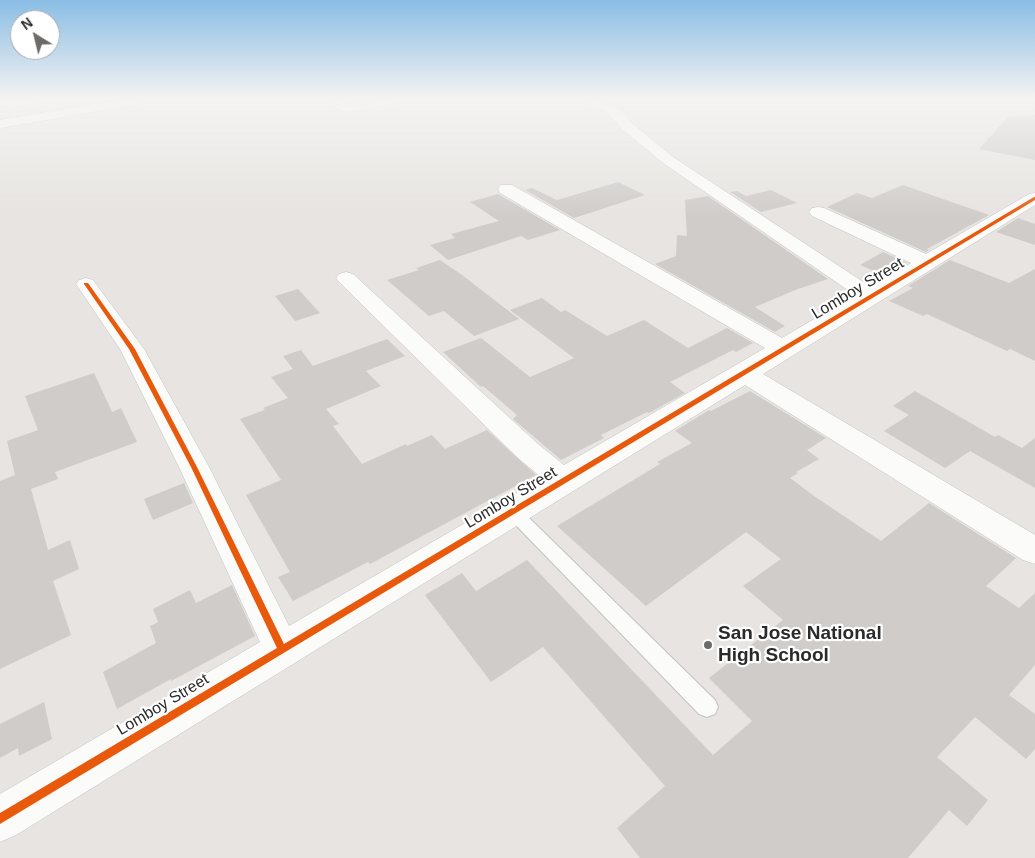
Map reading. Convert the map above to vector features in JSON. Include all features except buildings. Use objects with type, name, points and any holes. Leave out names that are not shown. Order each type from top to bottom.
[{"type":"street","points":[[641,138],[668,160],[872,297]]},
{"type":"street","points":[[506,189],[784,349]]},
{"type":"street","name":"Lomboy Street","points":[[0,819],[928,263],[1027,210]]},
{"type":"street","points":[[818,212],[928,263]]},
{"type":"street","points":[[346,278],[528,451],[565,482]]},
{"type":"street","points":[[86,284],[132,350],[194,467],[282,650]]},
{"type":"street","points":[[744,374],[1035,551]]},
{"type":"lane","points":[[513,512],[707,707]]},
{"type":"cycle path","points":[[0,819],[1035,198]]},
{"type":"cycle path","points":[[86,284],[132,349],[194,467],[282,650]]},
{"type":"place","name":"San Jose National High School","points":[[708,645]]}]
